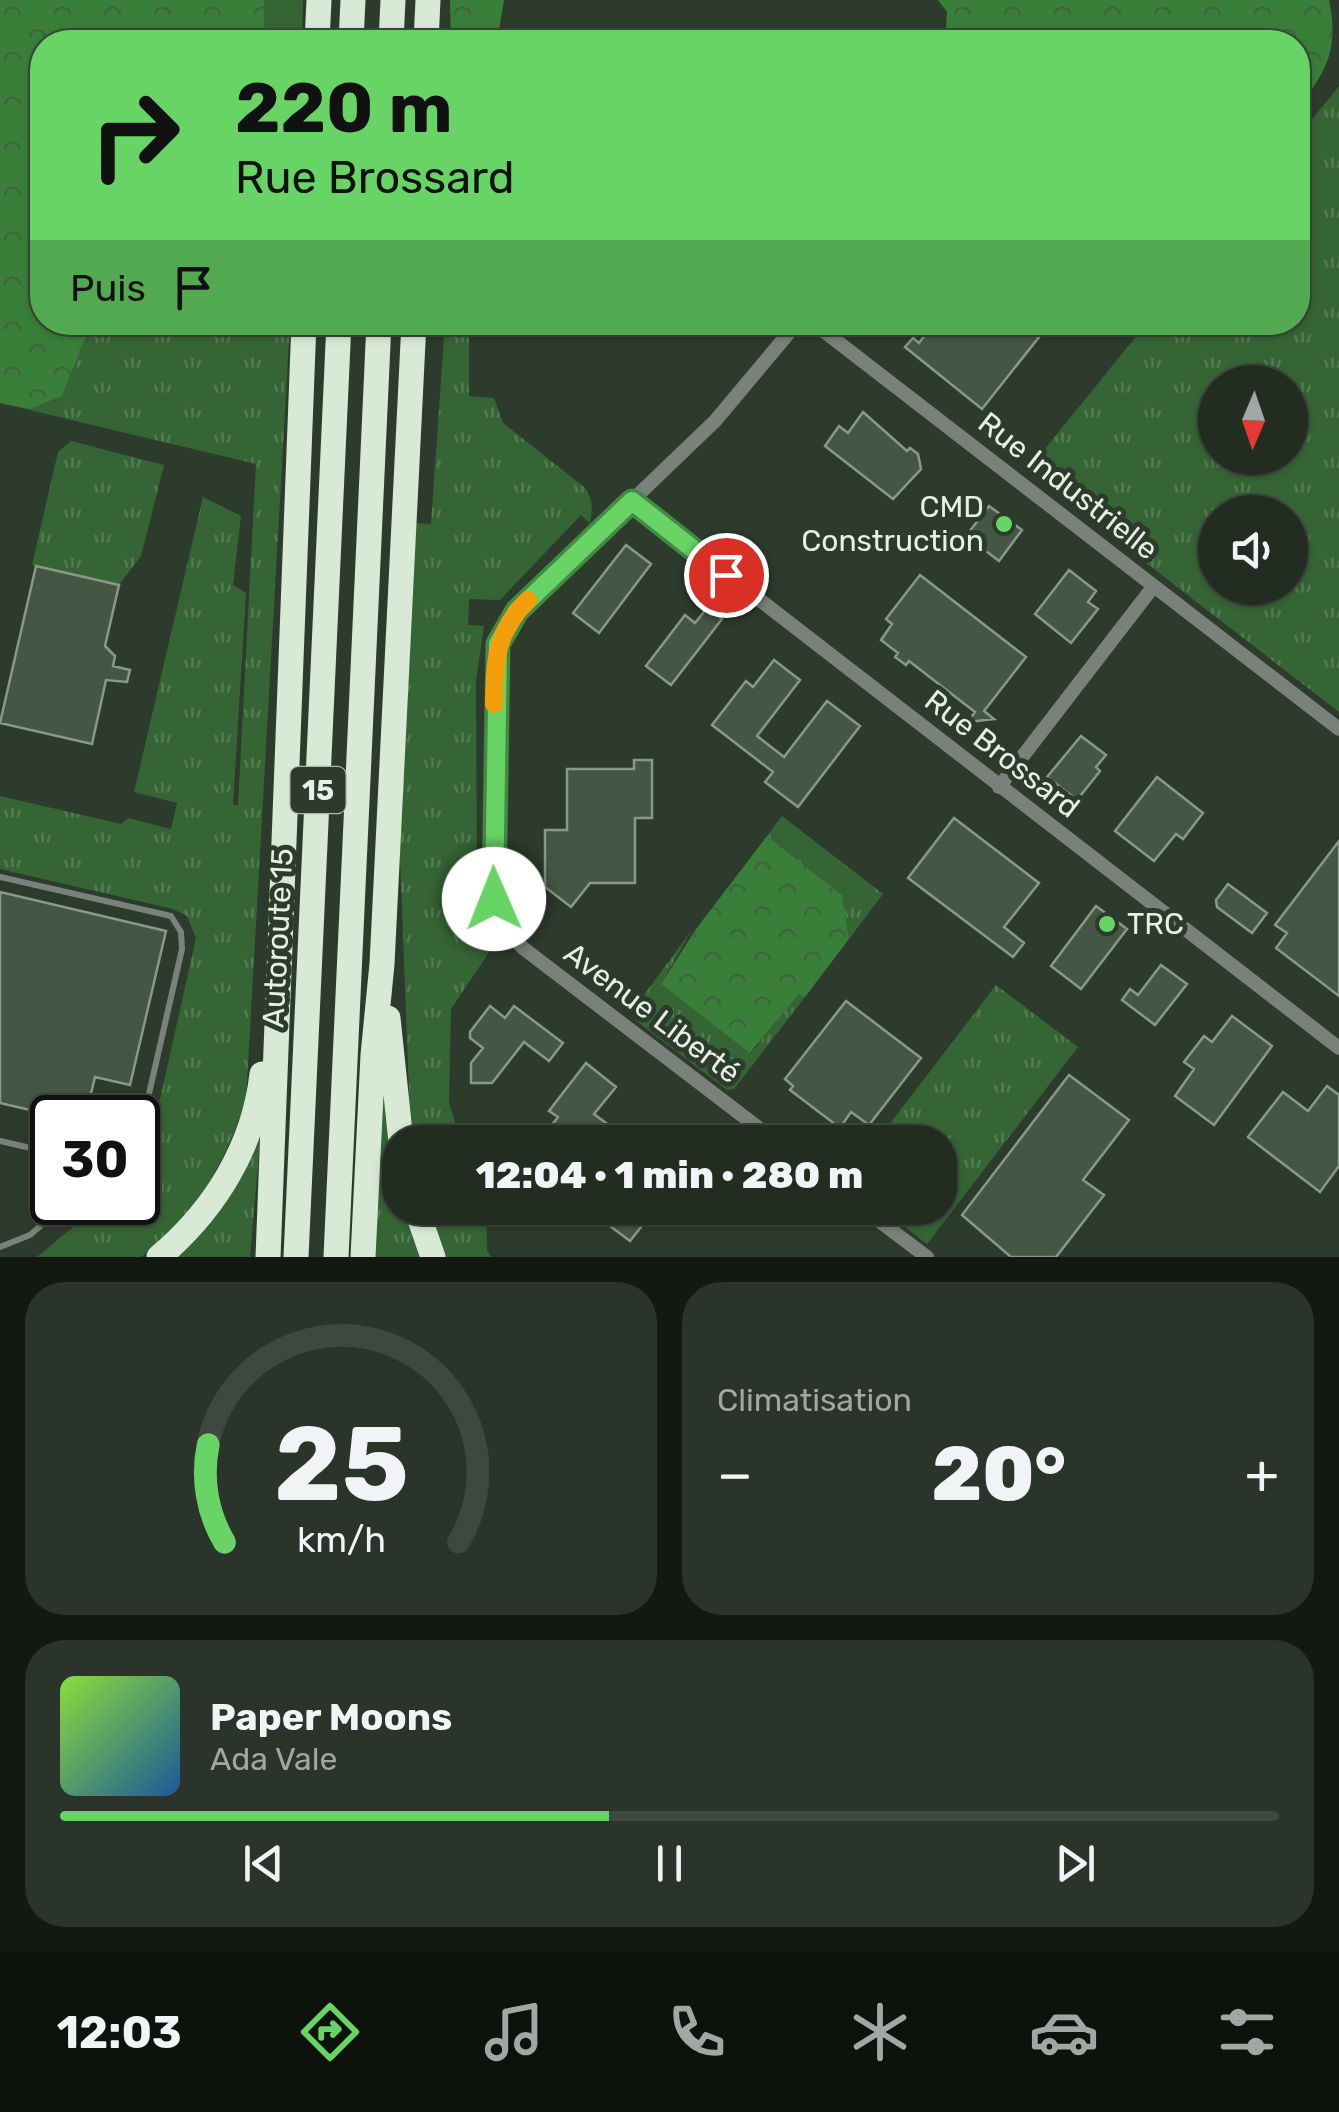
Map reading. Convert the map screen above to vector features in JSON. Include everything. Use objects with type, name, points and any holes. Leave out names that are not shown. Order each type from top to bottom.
[{"type":"highway","points":[[317,30],[318,0]]},
{"type":"highway","points":[[352,30],[353,0]]},
{"type":"highway","points":[[392,30],[393,0]]},
{"type":"highway","points":[[427,30],[428,0]]},
{"type":"highway","points":[[267,1254],[304,335]]},
{"type":"highway","name":"Autoroute 15","points":[[296,1257],[338,335]]},
{"type":"highway","name":"15","points":[[336,1257],[377,335]]},
{"type":"highway","points":[[363,1257],[413,335]]},
{"type":"highway","points":[[160,1257],[212,1201],[244,1144],[256,1112],[287,780]]},
{"type":"highway","points":[[382,964],[399,1125]]},
{"type":"highway","points":[[422,1225],[433,1257]]},
{"type":"street","name":"Avenue Liberté","points":[[755,1125],[516,942],[496,909],[498,644],[517,611],[727,408],[787,335]]},
{"type":"street","name":"Rue Industrielle","points":[[829,335],[1339,729]]},
{"type":"street","name":"Rue Brossard","points":[[632,501],[1339,1048]]},
{"type":"street","points":[[1000,787],[1153,587]]},
{"type":"street","points":[[884,1225],[926,1257]]},
{"type":"lane","points":[[0,877],[164,915],[178,924],[182,949],[149,1095]]},
{"type":"lane","points":[[0,1141],[30,1148]]},
{"type":"lane","points":[[0,1247],[30,1235],[42,1225]]},
{"type":"green space","points":[[0,0],[264,0],[265,30],[30,30],[30,335],[87,335],[62,396],[30,409],[0,403]]},
{"type":"green space","points":[[264,0],[303,0],[302,30],[265,30]]},
{"type":"green space","points":[[450,0],[504,0],[499,30],[451,30]]},
{"type":"green space","points":[[938,0],[1329,0],[1332,33],[1328,58],[1310,91],[1310,30],[949,30],[947,12]]},
{"type":"green space","points":[[1339,86],[1339,712],[1200,605],[1308,605],[1308,495],[1198,495],[1198,603],[1027,471],[1137,335],[1310,335],[1310,122]]},
{"type":"green space","points":[[87,335],[289,335],[246,1100],[229,1145],[193,1207],[141,1257],[37,1257],[76,1225],[160,1225],[160,1100],[196,938],[187,916],[173,909],[0,869],[0,796],[121,824],[128,818],[171,829],[177,803],[134,792],[203,497],[241,516],[233,585],[246,593],[233,805],[238,805],[256,464],[0,403],[30,409],[62,396]]},
{"type":"green space","points":[[444,335],[469,335],[469,396],[494,398],[503,423],[584,487],[592,508],[590,523],[581,515],[500,600],[469,599],[468,625],[484,626],[476,681],[477,904],[479,922],[494,945],[451,1009],[449,1103],[456,1125],[410,1125],[399,830],[416,523],[431,524]]},
{"type":"green space","points":[[71,441],[164,465],[141,556],[119,585],[32,565],[58,452]]},
{"type":"green space","points":[[782,816],[883,894],[849,939],[842,895],[767,836]]},
{"type":"green space","points":[[767,836],[842,895],[849,939],[805,997],[799,994],[750,1053],[661,984],[696,929]]},
{"type":"green space","points":[[692,930],[661,984],[751,1053],[799,993],[805,997],[734,1089],[727,1090],[635,1020],[638,1003]]},
{"type":"green space","points":[[996,985],[1078,1047],[957,1205],[957,1125],[889,1125]]},
{"type":"green space","points":[[382,1067],[392,1125],[382,1125],[382,1225],[414,1225],[425,1257],[375,1257]]},
{"type":"green space","points":[[254,1140],[260,1140],[250,1257],[171,1257]]},
{"type":"green space","points":[[434,1225],[486,1225],[491,1257],[446,1257]]},
{"type":"green space","points":[[902,1225],[942,1225],[927,1244]]},
{"type":"building","points":[[925,335],[1041,335],[982,409],[905,347],[913,338],[919,343]]},
{"type":"building","points":[[863,412],[907,451],[910,448],[918,454],[921,469],[893,499],[825,446],[839,426],[848,433]]},
{"type":"building","points":[[989,506],[1022,530],[999,561],[966,536]]},
{"type":"building","points":[[626,545],[651,564],[599,633],[573,613]]},
{"type":"building","points":[[36,566],[119,585],[105,646],[115,656],[113,666],[130,670],[127,682],[106,680],[92,744],[0,723]]},
{"type":"building","points":[[1069,570],[1096,591],[1088,602],[1098,609],[1071,643],[1035,614]]},
{"type":"building","points":[[920,575],[1026,657],[984,711],[994,719],[968,722],[975,712],[909,661],[906,665],[895,657],[898,653],[881,640],[892,624],[886,619]]},
{"type":"building","points":[[707,608],[722,619],[671,685],[646,666],[685,615],[695,623]]},
{"type":"building","points":[[774,660],[800,680],[757,736],[784,757],[827,701],[860,726],[798,807],[765,782],[773,772],[712,725],[746,681],[753,687]]},
{"type":"building","points":[[1081,736],[1106,755],[1096,767],[1100,771],[1077,800],[1047,777]]},
{"type":"building","points":[[634,760],[652,760],[652,818],[635,818],[635,883],[590,883],[571,907],[545,887],[545,830],[567,830],[567,769],[634,769]]},
{"type":"building","points":[[1157,777],[1203,813],[1183,839],[1176,834],[1154,861],[1115,831]]},
{"type":"building","points":[[954,818],[1039,883],[1004,927],[1024,943],[1013,957],[908,878]]},
{"type":"building","points":[[1339,841],[1339,996],[1276,948],[1287,933],[1275,925]]},
{"type":"building","points":[[1228,884],[1267,913],[1252,933],[1217,907],[1216,900]]},
{"type":"building","points":[[0,892],[166,931],[130,1085],[95,1077],[91,1095],[30,1095],[30,1110],[0,1103]]},
{"type":"building","points":[[1096,906],[1127,929],[1081,989],[1051,966]]},
{"type":"building","points":[[1161,965],[1187,984],[1155,1025],[1122,1000],[1130,989],[1138,995]]},
{"type":"building","points":[[846,1001],[921,1058],[869,1125],[851,1112],[842,1125],[836,1125],[790,1090],[793,1086],[785,1079]]},
{"type":"building","points":[[490,1006],[505,1018],[514,1006],[563,1043],[549,1061],[524,1042],[492,1083],[471,1083],[471,1063],[483,1048],[470,1038],[470,1032]]},
{"type":"building","points":[[1232,1016],[1272,1046],[1214,1125],[1175,1096],[1194,1069],[1184,1062],[1204,1036],[1212,1042]]},
{"type":"building","points":[[586,1063],[616,1087],[594,1114],[604,1125],[552,1125],[558,1117],[549,1111]]},
{"type":"building","points":[[1069,1075],[1129,1120],[1083,1180],[1104,1195],[1056,1257],[1011,1257],[962,1215]]},
{"type":"building","points":[[1327,1086],[1339,1095],[1339,1166],[1320,1192],[1248,1137],[1283,1092],[1308,1111]]},
{"type":"building","points":[[609,1225],[643,1225],[630,1241]]},
{"type":"slow traffic","points":[[494,704],[494,666],[501,633],[528,600]]},
{"type":"place","name":"CMD Construction","points":[[1004,524]]},
{"type":"place","name":"TRC","points":[[1107,924]]},
{"type":"route","points":[[494,899],[494,666],[507,623],[632,501],[726,575]]}]
